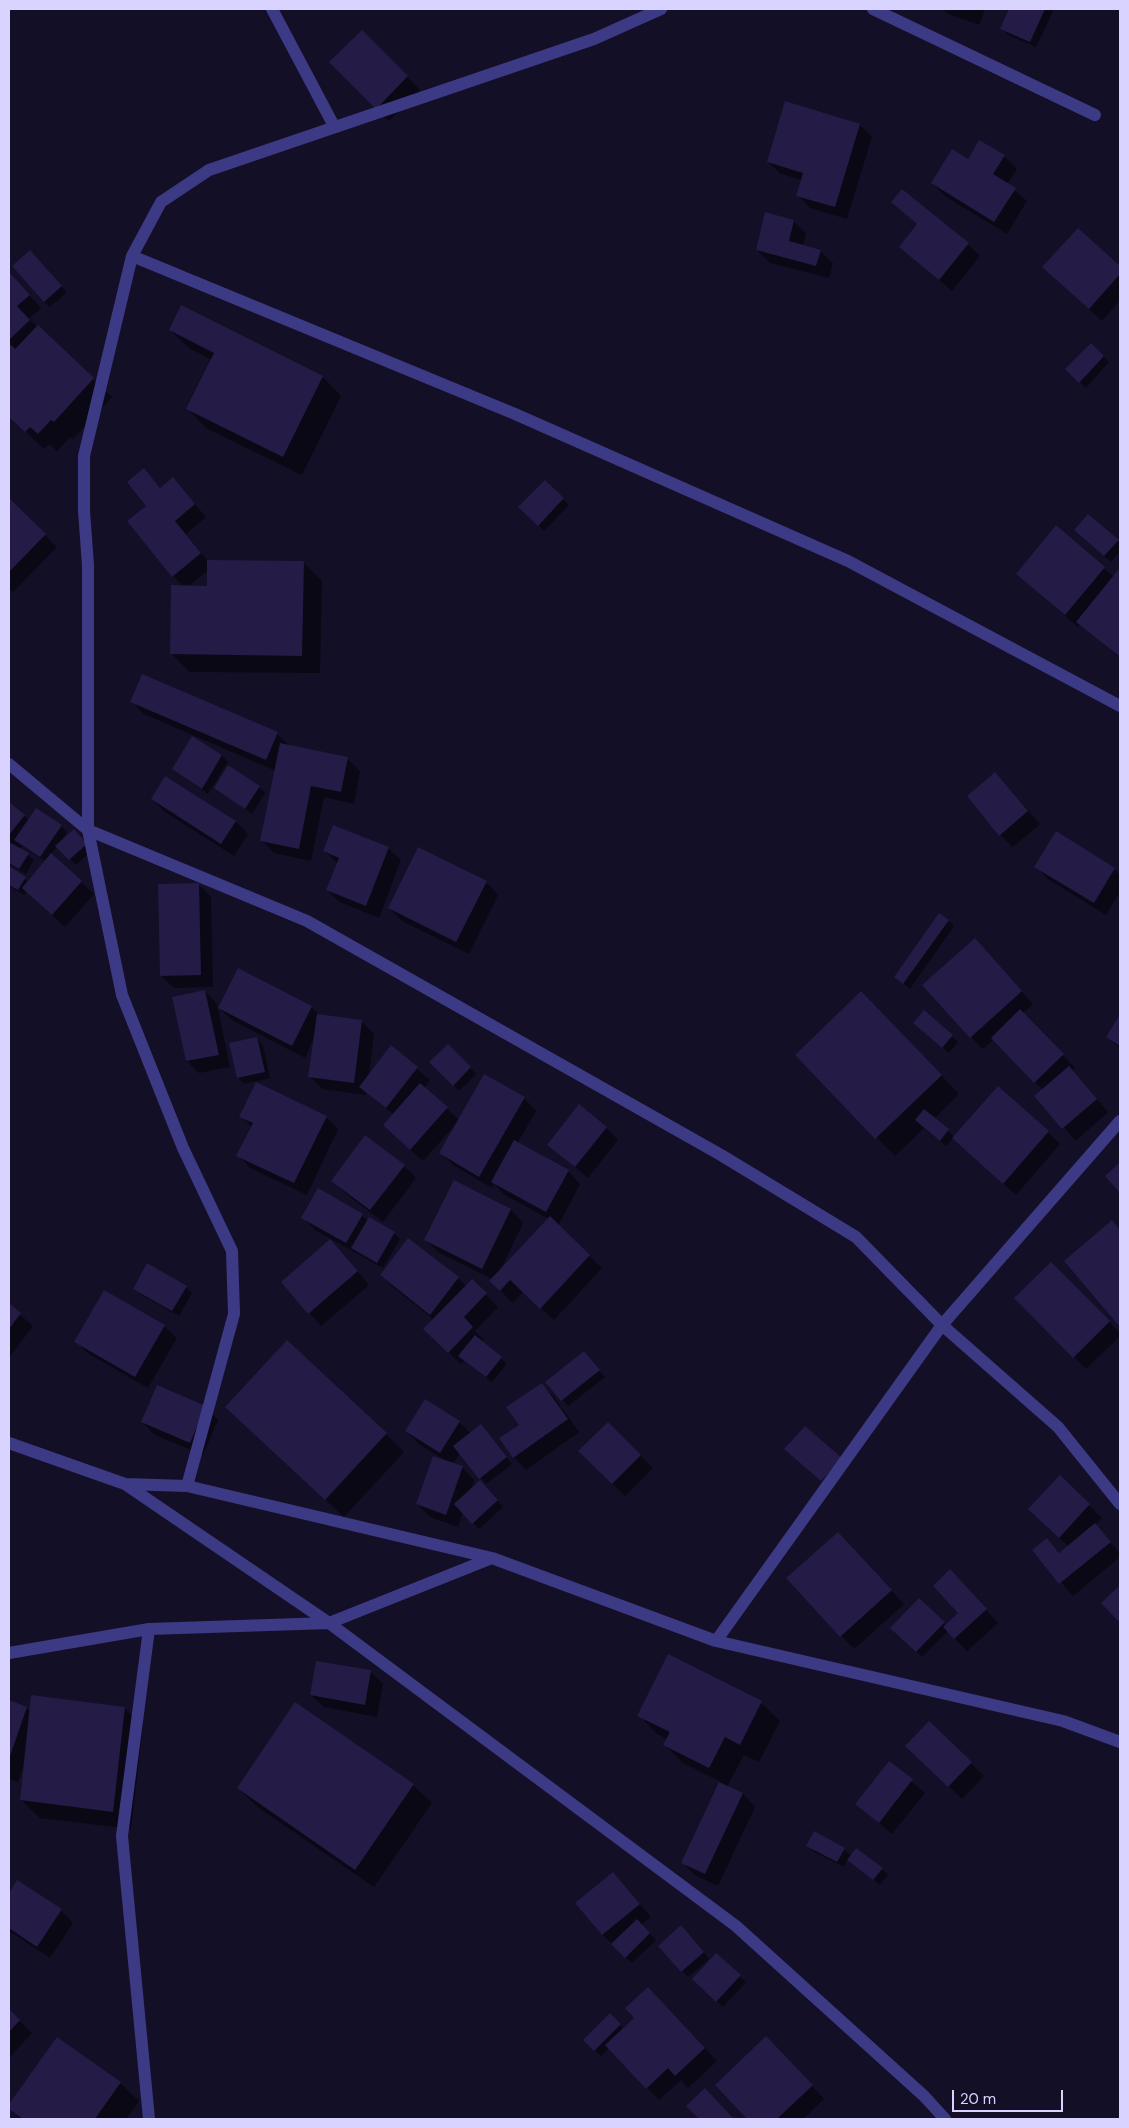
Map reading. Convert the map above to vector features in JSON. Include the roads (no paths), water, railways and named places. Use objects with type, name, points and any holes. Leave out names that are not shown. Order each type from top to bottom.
[{"type":"street","points":[[272,9],[334,126],[327,130]]},
{"type":"street","points":[[187,1486],[234,1314],[232,1251],[183,1148],[122,995],[88,830],[88,565],[84,511],[84,456],[132,256],[161,202],[210,170],[594,39],[661,9]]},
{"type":"street","points":[[872,9],[1095,115]]},
{"type":"street","points":[[132,256],[515,414],[848,561],[1120,706]]},
{"type":"street","points":[[9,764],[88,830],[307,921],[721,1155],[856,1238],[942,1324],[1058,1427],[1120,1504]]},
{"type":"street","points":[[716,1641],[942,1324],[1120,1121]]},
{"type":"street","points":[[9,1443],[124,1484],[330,1623],[736,1926],[924,2096],[945,2119]]},
{"type":"street","points":[[124,1484],[187,1486],[492,1558],[716,1641],[1064,1721],[1120,1742]]},
{"type":"street","points":[[9,1653],[149,1629],[330,1623],[492,1558]]},
{"type":"street","points":[[149,1629],[122,1836],[149,2119]]}]
